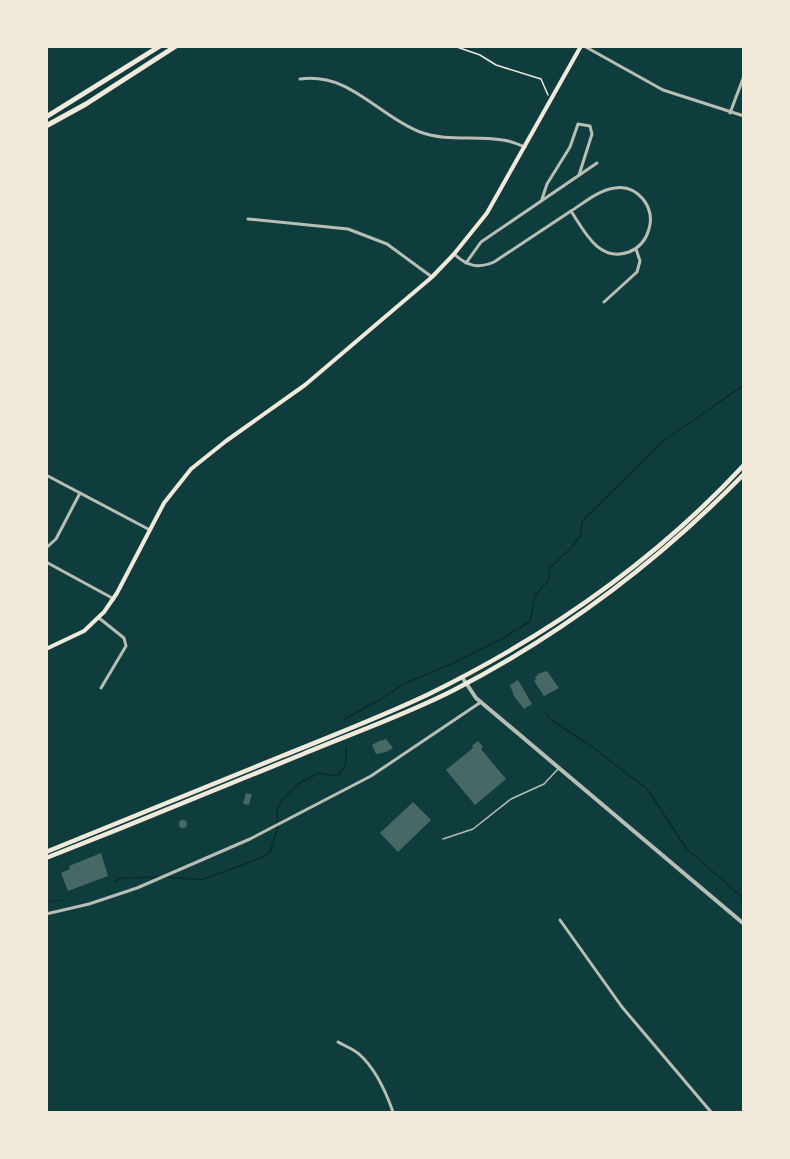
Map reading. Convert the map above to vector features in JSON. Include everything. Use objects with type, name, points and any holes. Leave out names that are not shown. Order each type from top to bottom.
[{"type":"highway","points":[[46,117],[160,46]]},
{"type":"highway","points":[[46,126],[86,104],[176,46]]},
{"type":"highway","points":[[46,852],[380,716],[462,677],[515,647],[610,584],[685,523],[744,465]]},
{"type":"highway","points":[[46,858],[392,719],[466,684],[546,637],[628,578],[689,527],[744,474]]},
{"type":"main road","points":[[46,649],[74,637],[99,618],[114,599],[171,493],[201,460],[305,385],[432,277],[454,254],[486,213],[582,46]]},
{"type":"street","points":[[582,46],[663,90],[744,116]]},
{"type":"street","points":[[730,113],[744,76]]},
{"type":"street","points":[[300,79],[316,78],[348,87],[411,128],[429,135],[449,139],[501,140],[525,147]]},
{"type":"street","points":[[542,201],[547,184],[570,147],[578,124],[590,126],[592,134],[579,176]]},
{"type":"street","points":[[466,263],[473,250],[481,242],[597,163]]},
{"type":"street","points":[[454,254],[466,263],[479,267],[494,262],[571,211],[606,190],[623,188],[636,192],[647,204],[651,220],[647,235],[636,249],[623,254],[604,251],[593,244],[571,211]]},
{"type":"street","points":[[248,219],[348,229],[387,244],[432,277]]},
{"type":"street","points":[[604,302],[637,272],[640,261],[636,249]]},
{"type":"street","points":[[46,475],[150,530]]},
{"type":"street","points":[[46,548],[56,539],[80,493]]},
{"type":"street","points":[[46,562],[114,599]]},
{"type":"street","points":[[99,618],[124,638],[126,646],[101,688]]},
{"type":"street","points":[[462,677],[473,696],[744,924]]},
{"type":"street","points":[[46,914],[89,904],[137,888],[250,839],[371,776],[481,702]]},
{"type":"street","points":[[560,920],[622,1007],[711,1113]]},
{"type":"street","points":[[338,1042],[360,1055],[370,1067],[386,1093],[393,1113]]},
{"type":"lane","points":[[442,839],[479,826],[511,799],[544,784],[559,767]]},
{"type":"path","points":[[454,46],[480,55],[496,65],[541,79],[550,101]]},
{"type":"building","points":[[547,671],[559,688],[544,696],[534,681],[537,674]]},
{"type":"building","points":[[518,680],[532,704],[524,709],[514,696],[510,685]]},
{"type":"building","points":[[386,739],[393,748],[376,754],[372,745]]},
{"type":"building","points":[[478,741],[483,747],[481,749],[506,779],[475,805],[446,770],[473,748],[472,746]]},
{"type":"building","points":[[246,793],[252,794],[249,805],[243,804]]},
{"type":"building","points":[[413,802],[431,820],[398,852],[380,833]]},
{"type":"building","points":[[183,820],[187,824],[183,828],[179,824]]},
{"type":"building","points":[[101,853],[108,876],[68,891],[61,873],[70,869],[69,866]]},
{"type":"waterway","points":[[343,720],[402,685],[451,664],[505,637],[530,621],[535,595],[548,581],[550,568],[580,536],[583,520],[662,442],[744,385]]},
{"type":"waterway","points":[[546,714],[647,789],[686,848],[744,899]]},
{"type":"waterway","points":[[166,877],[201,880],[261,858],[270,852],[277,830],[277,810],[282,800],[298,784],[319,773],[338,776],[346,764],[346,747]]},
{"type":"waterway","points":[[115,881],[123,878],[159,877]]},
{"type":"waterway","points":[[46,902],[64,900]]}]
